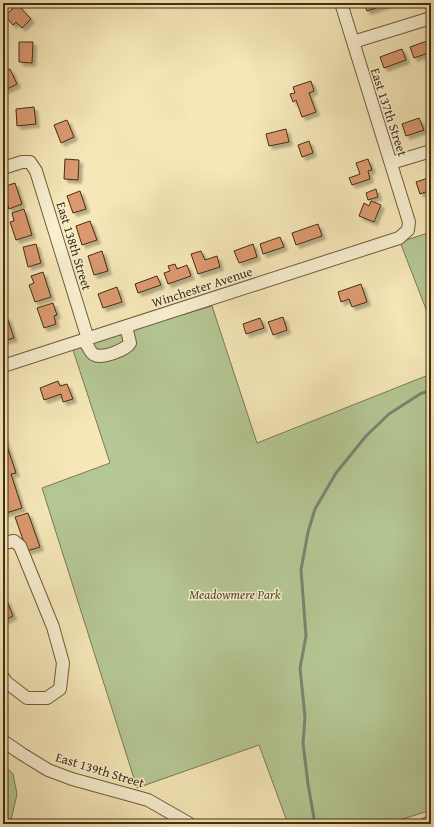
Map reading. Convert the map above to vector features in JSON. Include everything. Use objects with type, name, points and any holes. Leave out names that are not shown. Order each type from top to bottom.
[{"type":"street","name":"East 137th Street","points":[[341,3],[409,222],[408,230]]},
{"type":"street","points":[[353,42],[431,18]]},
{"type":"street","points":[[391,163],[431,151]]},
{"type":"street","name":"East 138th Street","points":[[3,168],[22,162],[30,162],[36,171],[86,339]]},
{"type":"street","name":"Winchester Avenue","points":[[3,366],[399,238],[408,230]]},
{"type":"street","points":[[86,339],[93,354],[99,356],[113,353],[127,347],[130,343],[126,326]]},
{"type":"street","points":[[3,543],[14,541],[20,546],[53,627],[63,663],[60,689],[47,698],[27,698],[6,682],[3,676]]},
{"type":"street","name":"East 139th Street","points":[[4,743],[48,770],[72,779],[148,800],[190,824]]},
{"type":"street","points":[[426,824],[431,822]]},
{"type":"green space","points":[[431,232],[431,322],[400,242]]},
{"type":"green space","name":"Meadowmere Park","points":[[212,306],[257,443],[431,374],[431,810],[387,824],[288,824],[259,745],[137,788],[42,488],[110,463],[72,347]]},
{"type":"green space","points":[[3,764],[13,774],[17,794],[10,824],[3,824]]},
{"type":"building","points":[[364,3],[388,3],[388,4],[367,11]]},
{"type":"building","points":[[17,4],[31,19],[22,28],[16,22],[13,25],[5,16]]},
{"type":"building","points":[[430,40],[431,52],[414,58],[410,47]]},
{"type":"building","points":[[19,42],[33,42],[32,63],[19,62]]},
{"type":"building","points":[[402,49],[406,60],[384,68],[380,57]]},
{"type":"building","points":[[10,69],[17,84],[3,91],[3,72]]},
{"type":"building","points":[[311,81],[314,91],[309,93],[316,112],[302,117],[296,100],[293,102],[290,94],[295,93],[293,87]]},
{"type":"building","points":[[34,107],[36,124],[17,126],[16,109]]},
{"type":"building","points":[[419,118],[424,130],[406,136],[402,124]]},
{"type":"building","points":[[67,120],[74,137],[61,143],[54,125]]},
{"type":"building","points":[[286,129],[289,142],[269,146],[266,134]]},
{"type":"building","points":[[309,141],[313,153],[302,157],[298,145]]},
{"type":"building","points":[[65,159],[79,160],[78,180],[64,179]]},
{"type":"building","points":[[368,159],[372,170],[368,171],[370,179],[352,185],[349,178],[360,174],[356,163]]},
{"type":"building","points":[[431,177],[431,190],[420,194],[416,182]]},
{"type":"building","points":[[15,183],[22,204],[9,209],[3,187]]},
{"type":"building","points":[[376,189],[378,197],[368,200],[366,193]]},
{"type":"building","points":[[80,191],[86,209],[73,213],[67,196]]},
{"type":"building","points":[[371,201],[381,205],[374,222],[359,216],[364,203],[369,206]]},
{"type":"building","points":[[24,209],[32,235],[16,240],[10,222],[14,221],[12,213]]},
{"type":"building","points":[[90,221],[97,240],[82,245],[76,226]]},
{"type":"building","points":[[318,224],[322,236],[296,245],[292,233]]},
{"type":"building","points":[[280,237],[284,247],[263,254],[260,244]]},
{"type":"building","points":[[36,244],[41,263],[28,267],[23,247]]},
{"type":"building","points":[[253,244],[257,257],[239,263],[234,251]]},
{"type":"building","points":[[102,251],[108,271],[94,275],[88,256]]},
{"type":"building","points":[[201,251],[205,260],[217,256],[220,267],[198,274],[191,254]]},
{"type":"building","points":[[175,264],[177,269],[187,265],[191,276],[168,284],[164,273],[170,271],[168,266]]},
{"type":"building","points":[[43,272],[51,297],[35,302],[29,285],[34,283],[31,276]]},
{"type":"building","points":[[157,276],[161,285],[138,293],[135,284]]},
{"type":"building","points":[[361,284],[367,302],[352,307],[349,299],[341,302],[338,292]]},
{"type":"building","points":[[117,287],[122,302],[103,308],[98,294]]},
{"type":"building","points":[[53,303],[57,315],[54,316],[56,324],[44,328],[37,308]]},
{"type":"building","points":[[7,317],[14,338],[3,341],[3,319]]},
{"type":"building","points":[[283,317],[287,330],[273,335],[268,322]]},
{"type":"building","points":[[260,318],[264,328],[246,334],[243,324]]},
{"type":"building","points":[[58,381],[60,386],[67,384],[73,399],[63,402],[61,394],[44,400],[40,388]]},
{"type":"building","points":[[3,434],[16,473],[11,474],[22,508],[3,514]]},
{"type":"building","points":[[28,513],[40,547],[27,551],[15,517]]},
{"type":"building","points":[[6,599],[13,616],[3,621],[3,600]]},
{"type":"waterway","points":[[315,824],[303,743],[305,717],[300,668],[306,636],[301,570],[308,532],[315,509],[336,473],[366,436],[389,414],[420,394],[431,390]]}]
